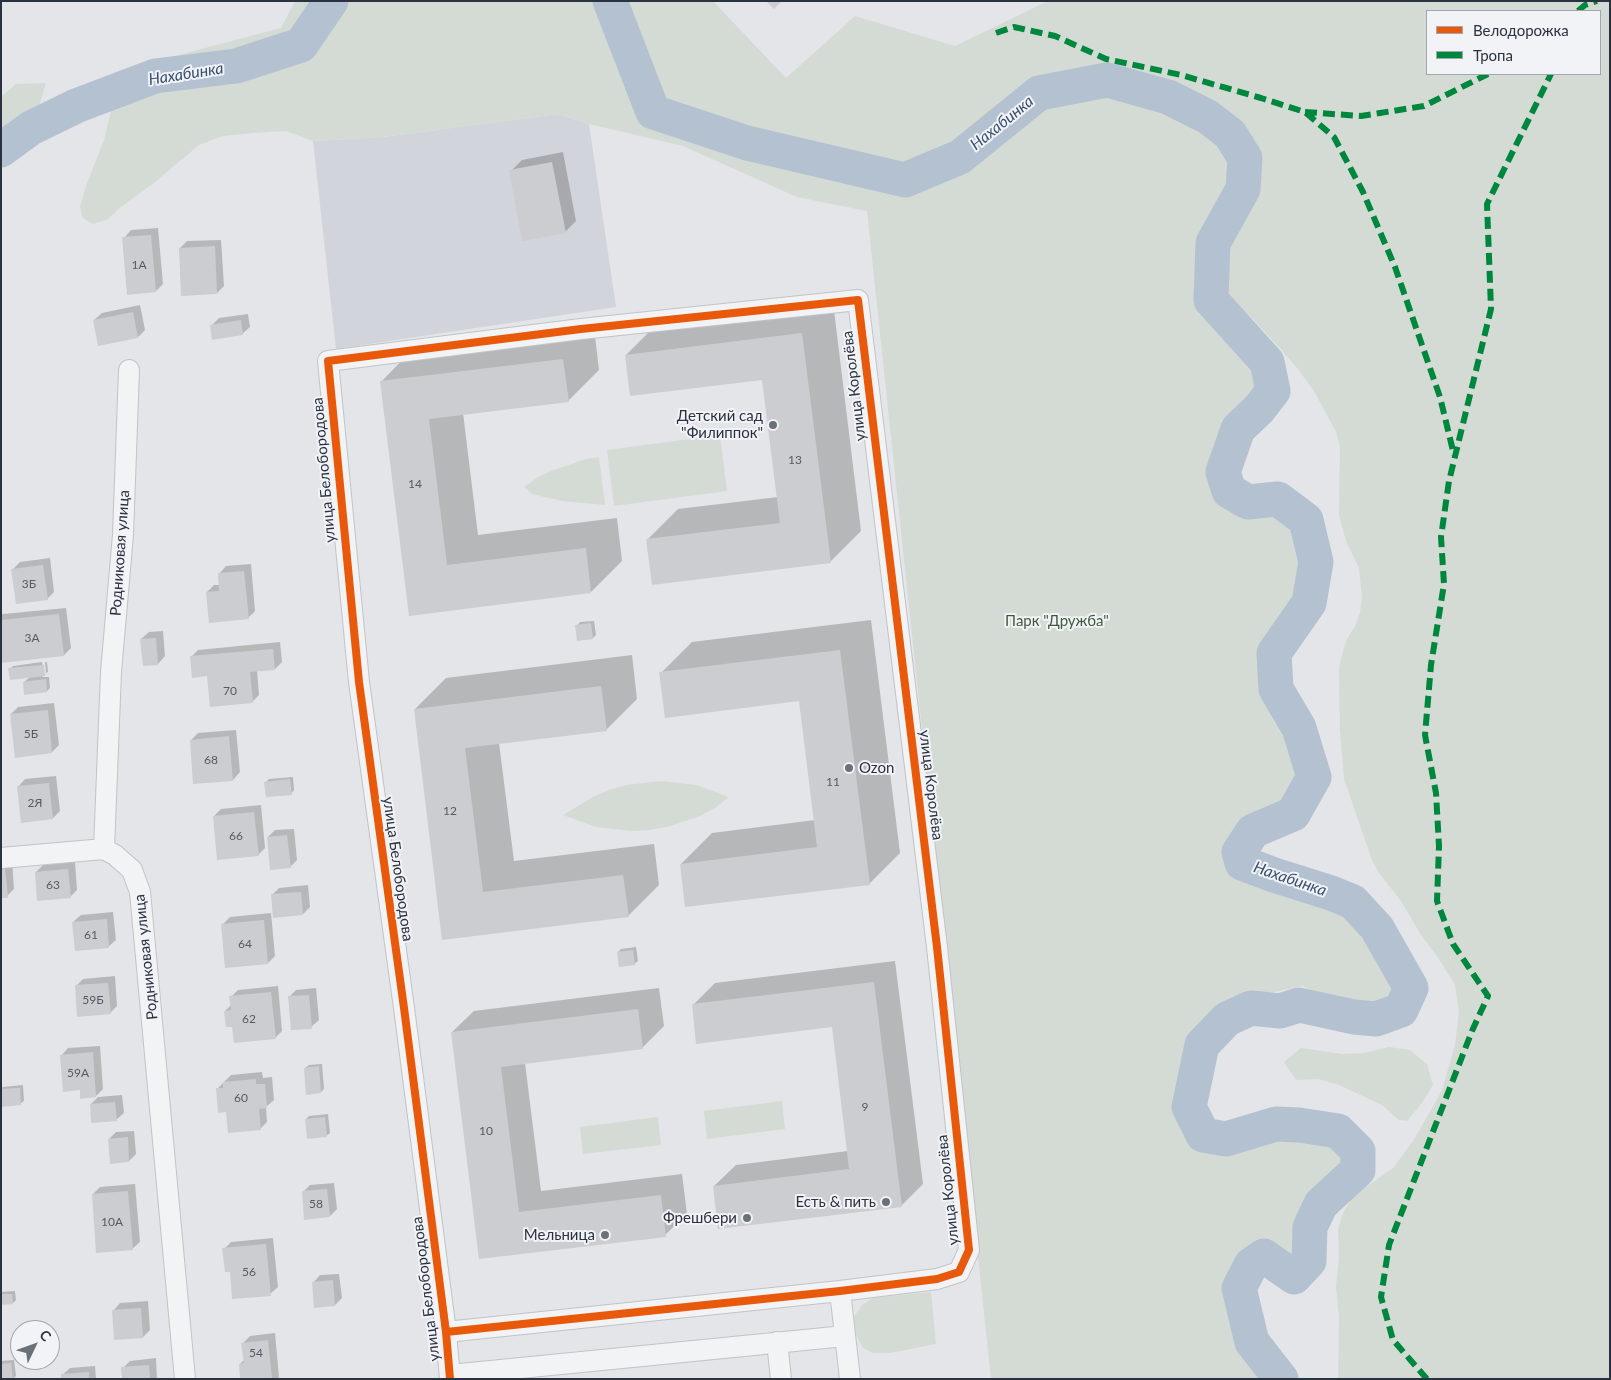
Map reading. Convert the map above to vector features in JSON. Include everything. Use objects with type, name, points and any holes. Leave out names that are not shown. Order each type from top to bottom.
[{"type":"street","name":"улица Королёва","points":[[328,362],[581,329],[858,300],[936,938],[969,1250],[960,1272],[937,1279],[840,1291]]},
{"type":"street","name":"улица Белобородова","points":[[328,362],[359,682],[405,1018],[446,1332],[450,1377]]},
{"type":"street","name":"Родниковая улица","points":[[129,370],[122,535],[112,672],[104,849],[116,855],[132,870],[140,892],[185,1379]]},
{"type":"street","points":[[1,858],[104,849]]},
{"type":"street","points":[[446,1332],[840,1291],[850,1379]]},
{"type":"street","points":[[450,1377],[845,1336]]},
{"type":"street","points":[[777,1342],[781,1379]]},
{"type":"shaded area","points":[[558,114],[589,124],[616,307],[336,349],[313,141],[383,137]]},
{"type":"green space","name":"Парк \"Дружба\"","points":[[295,1],[713,1],[786,78],[855,16],[955,46],[1048,1],[1610,1],[1610,1379],[1338,1379],[1339,1317],[1336,1287],[1339,1259],[1338,1229],[1343,1213],[1351,1200],[1360,1191],[1393,1168],[1413,1141],[1435,1103],[1442,1090],[1455,1045],[1459,1012],[1455,985],[1372,860],[1344,779],[1340,731],[1339,668],[1347,639],[1355,626],[1360,612],[1362,597],[1359,568],[1346,541],[1339,515],[1340,445],[1336,432],[1314,391],[1297,368],[1246,312],[1205,281],[1200,290],[1209,315],[1225,333],[1244,347],[1256,365],[1260,388],[1249,407],[1233,422],[1219,441],[1215,464],[1216,486],[1232,501],[1253,510],[1276,511],[1293,526],[1305,546],[1306,569],[1291,611],[1269,649],[1266,672],[1269,694],[1278,715],[1294,733],[1301,754],[1301,777],[1290,798],[1273,811],[1236,846],[1237,868],[1276,891],[1347,908],[1363,925],[1376,945],[1384,965],[1399,984],[1391,1005],[1368,1007],[1324,996],[1303,986],[1260,995],[1239,1004],[1193,1066],[1200,1141],[1221,1151],[1242,1146],[1284,1128],[1329,1134],[1348,1144],[1349,1167],[1335,1184],[1301,1214],[1305,1238],[1296,1261],[1275,1255],[1252,1256],[1235,1270],[1232,1293],[1243,1338],[1257,1355],[1270,1379],[991,1379],[867,211],[797,197],[683,146],[589,124],[558,114],[383,137],[313,141],[286,131],[223,136],[199,145],[108,219],[93,224],[83,218],[80,207],[104,140],[118,71],[281,28]]},
{"type":"green space","points":[[46,83],[38,110],[12,123],[1,133],[1,97],[16,84]]},
{"type":"green space","points":[[720,435],[727,491],[614,506],[607,450]]},
{"type":"green space","points":[[599,457],[605,505],[562,501],[532,494],[524,487],[538,477],[554,470],[586,459]]},
{"type":"green space","points":[[661,781],[696,785],[729,797],[715,808],[700,816],[667,827],[649,830],[631,831],[596,827],[563,815],[609,790],[626,785]]},
{"type":"green space","points":[[1389,1047],[1410,1050],[1427,1064],[1433,1085],[1422,1103],[1407,1121],[1399,1120],[1382,1105],[1339,1085],[1318,1079],[1296,1080],[1284,1062],[1301,1048],[1343,1054],[1365,1053]]},
{"type":"green space","points":[[782,1101],[785,1129],[707,1139],[704,1111]]},
{"type":"green space","points":[[658,1117],[661,1145],[583,1154],[580,1127]]},
{"type":"green space","points":[[931,1292],[936,1344],[890,1353],[873,1353],[863,1348],[855,1332],[854,1317],[862,1305],[873,1298]]},
{"type":"building","points":[[766,1],[782,1],[774,9]]},
{"type":"building","points":[[552,162],[566,233],[522,241],[509,170]]},
{"type":"building","points":[[151,235],[156,292],[127,295],[122,237]]},
{"type":"building","points":[[215,246],[217,294],[181,296],[179,248]]},
{"type":"building","points":[[133,312],[138,338],[98,346],[93,320]]},
{"type":"building","points":[[241,320],[243,335],[212,340],[210,325]]},
{"type":"building","points":[[802,333],[831,563],[652,585],[646,539],[780,523],[762,380],[630,396],[625,355]]},
{"type":"building","points":[[563,359],[569,402],[429,419],[447,565],[586,548],[591,593],[409,616],[380,381]]},
{"type":"building","points":[[43,565],[48,600],[16,604],[11,569]]},
{"type":"building","points":[[244,571],[249,619],[209,623],[206,592],[219,591],[218,573]]},
{"type":"building","points":[[59,614],[64,656],[1,663],[1,620]]},
{"type":"building","points":[[591,623],[593,639],[577,641],[575,625]]},
{"type":"building","points":[[156,638],[158,665],[143,666],[140,639]]},
{"type":"building","points":[[273,649],[275,670],[250,672],[253,703],[210,707],[207,676],[192,678],[190,656]]},
{"type":"building","points":[[840,650],[870,885],[685,907],[680,864],[817,847],[799,701],[665,718],[659,672]]},
{"type":"building","points":[[44,665],[45,676],[10,680],[8,668]]},
{"type":"building","points":[[46,679],[47,692],[24,695],[23,682]]},
{"type":"building","points":[[601,686],[607,731],[465,748],[483,892],[623,875],[629,917],[442,940],[414,709]]},
{"type":"building","points":[[48,710],[52,753],[15,758],[10,714]]},
{"type":"building","points":[[229,736],[233,781],[193,784],[190,740]]},
{"type":"building","points":[[290,779],[292,795],[266,797],[264,782]]},
{"type":"building","points":[[49,783],[53,819],[21,823],[17,786]]},
{"type":"building","points":[[254,812],[259,856],[217,860],[213,816]]},
{"type":"building","points":[[287,835],[291,868],[270,870],[267,837]]},
{"type":"building","points":[[1,867],[5,867],[8,898],[1,898]]},
{"type":"building","points":[[68,869],[71,898],[37,901],[35,872]]},
{"type":"building","points":[[301,892],[303,915],[273,918],[271,894]]},
{"type":"building","points":[[107,919],[109,948],[75,951],[72,922]]},
{"type":"building","points":[[264,920],[268,964],[225,968],[221,924]]},
{"type":"building","points":[[633,950],[635,965],[619,967],[617,952]]},
{"type":"building","points":[[874,982],[902,1207],[718,1229],[713,1186],[849,1169],[832,1027],[696,1044],[692,1004]]},
{"type":"building","points":[[108,983],[111,1014],[77,1017],[75,985]]},
{"type":"building","points":[[271,992],[276,1039],[234,1043],[232,1027],[226,1027],[224,1011],[231,1010],[229,996]]},
{"type":"building","points":[[309,995],[312,1029],[291,1030],[288,996]]},
{"type":"building","points":[[638,1009],[643,1049],[501,1067],[519,1212],[661,1195],[666,1237],[479,1259],[451,1032]]},
{"type":"building","points":[[93,1052],[96,1097],[80,1099],[80,1090],[63,1092],[60,1055]]},
{"type":"building","points":[[319,1066],[321,1093],[306,1095],[304,1068]]},
{"type":"building","points":[[256,1079],[256,1084],[265,1084],[267,1108],[259,1109],[261,1130],[228,1133],[226,1112],[218,1113],[216,1088],[223,1088],[223,1082]]},
{"type":"building","points":[[20,1088],[21,1105],[1,1107],[1,1089]]},
{"type":"building","points":[[115,1102],[117,1121],[91,1123],[90,1104]]},
{"type":"building","points":[[325,1117],[327,1137],[307,1139],[305,1119]]},
{"type":"building","points":[[128,1137],[129,1162],[110,1164],[108,1139]]},
{"type":"building","points":[[327,1189],[330,1217],[304,1220],[302,1191]]},
{"type":"building","points":[[128,1191],[133,1250],[96,1253],[92,1194]]},
{"type":"building","points":[[266,1244],[271,1296],[232,1299],[230,1272],[225,1272],[222,1248]]},
{"type":"building","points":[[333,1280],[335,1306],[314,1308],[312,1282]]},
{"type":"building","points":[[1,1294],[12,1294],[13,1304],[1,1305]]},
{"type":"building","points":[[141,1308],[143,1338],[114,1340],[112,1310]]},
{"type":"building","points":[[268,1340],[272,1379],[240,1379],[239,1364],[244,1363],[241,1343]]},
{"type":"building","points":[[10,1363],[13,1379],[1,1379],[1,1364]]},
{"type":"building","points":[[149,1365],[150,1379],[122,1379],[121,1367]]},
{"type":"building","points":[[89,1372],[89,1379],[61,1379],[61,1374]]},
{"type":"waterway","name":"Нахабинка","points":[[1,150],[31,128],[76,106],[155,76],[236,66],[301,45],[331,1]]},
{"type":"waterway","name":"Нахабинка","points":[[610,1],[653,112],[747,143],[905,180],[960,157],[1039,93],[1107,80],[1168,97],[1208,117],[1230,134],[1245,158],[1243,189],[1213,243],[1211,300],[1267,362],[1273,391],[1259,409],[1238,429],[1223,472],[1229,491],[1248,502],[1278,499],[1306,520],[1316,562],[1309,603],[1274,653],[1276,689],[1299,728],[1314,777],[1293,814],[1253,831],[1239,852],[1242,863],[1353,902],[1377,928],[1411,988],[1401,1010],[1376,1019],[1354,1017],[1299,1005],[1280,1011],[1251,1008],[1227,1019],[1202,1045],[1189,1107],[1203,1135],[1226,1139],[1276,1124],[1299,1125],[1338,1131],[1358,1151],[1358,1170],[1321,1204],[1310,1227],[1309,1261],[1294,1277],[1264,1256],[1251,1265],[1239,1288],[1252,1342],[1281,1379]]},
{"type":"marked path","points":[[1579,10],[1585,5],[1597,1]]},
{"type":"marked path","points":[[996,33],[1014,27],[1055,36],[1106,59],[1181,75],[1261,98],[1305,112],[1334,137],[1363,192],[1395,267],[1440,397],[1454,455]]},
{"type":"marked path","points":[[1305,112],[1361,116],[1424,106],[1486,75]]},
{"type":"marked path","points":[[1427,1379],[1393,1340],[1381,1297],[1389,1245],[1472,1031],[1488,996],[1453,944],[1437,901],[1439,846],[1436,793],[1425,735],[1431,665],[1444,584],[1441,537],[1449,481],[1491,309],[1487,204],[1551,75]]},
{"type":"cycle path","points":[[446,1332],[840,1291],[937,1279],[959,1272],[969,1250],[937,947],[858,300],[581,329],[328,361],[359,682],[404,1008],[446,1332],[450,1379]]},
{"type":"place","name":"Детский сад \"Филиппок\"","points":[[773,425]]},
{"type":"place","name":"Ozon","points":[[849,768]]},
{"type":"place","name":"Есть & пить","points":[[886,1202]]},
{"type":"place","name":"Фрешбери","points":[[747,1218]]},
{"type":"place","name":"Мельница","points":[[605,1235]]}]
